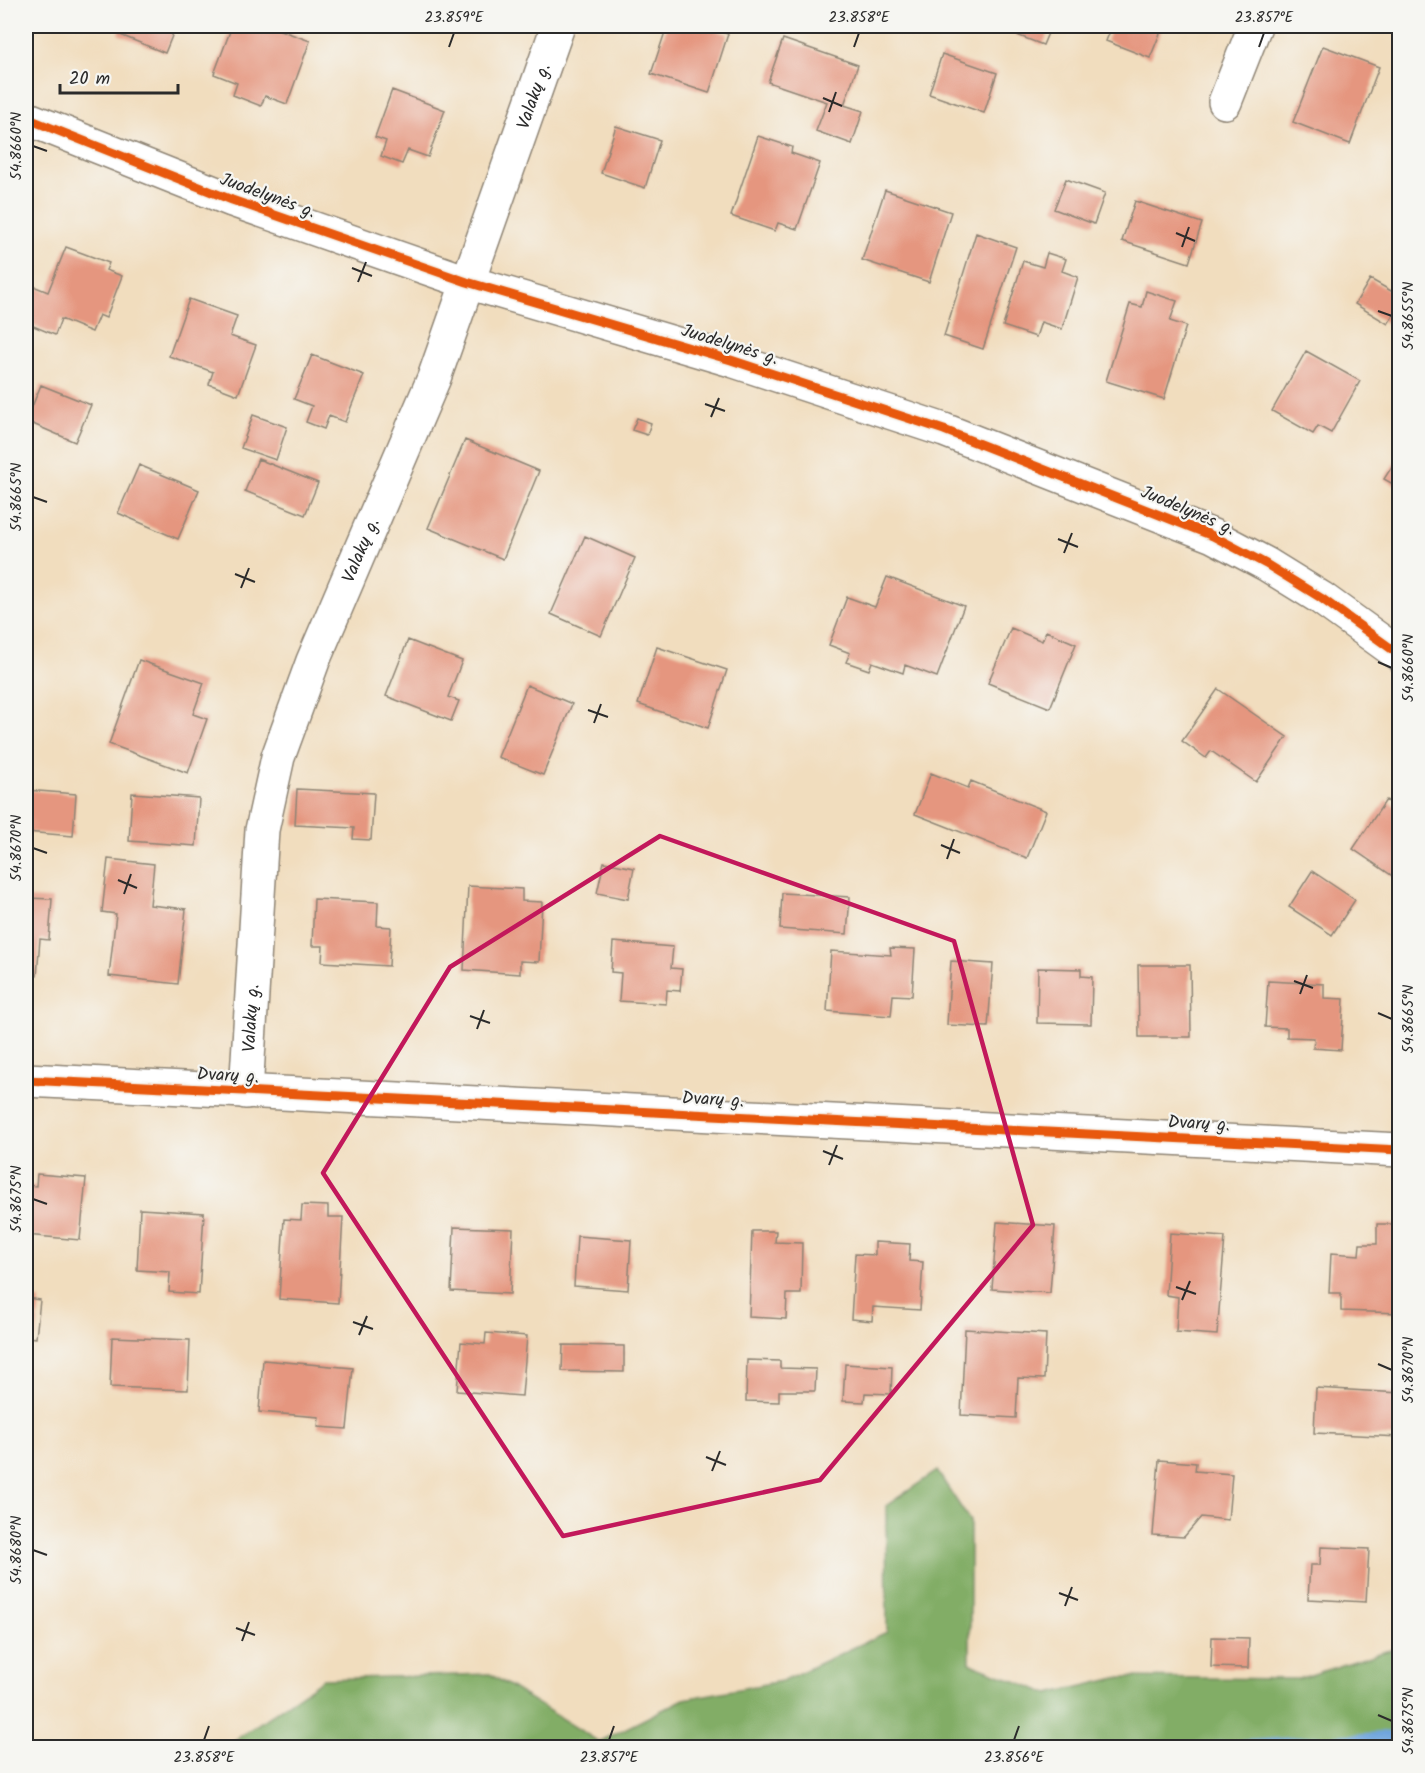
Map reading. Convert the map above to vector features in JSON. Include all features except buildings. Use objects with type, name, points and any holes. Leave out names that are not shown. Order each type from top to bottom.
[{"type":"street","name":"Valakų g.","points":[[246,1092],[262,830],[278,757],[313,661],[434,378],[558,26]]},
{"type":"street","points":[[1225,102],[1255,26]]},
{"type":"street","name":"Juodelynės g.","points":[[26,118],[232,200],[467,282],[731,360],[944,430],[1212,536],[1266,564],[1322,598],[1400,655]]},
{"type":"street","name":"Dvarų g.","points":[[26,1080],[1400,1149]]},
{"type":"highlighted area","points":[[660,836],[954,941],[1033,1225],[820,1480],[563,1536],[323,1173],[450,967]]},
{"type":"green space","points":[[937,1471],[970,1521],[970,1663],[1049,1694],[1121,1677],[1298,1679],[1399,1647],[1399,1747],[225,1747],[323,1679],[490,1674],[599,1742],[684,1699],[782,1681],[887,1632],[886,1506]]},
{"type":"waterway","points":[[1216,1748],[1400,1737]]},
{"type":"cycle path","points":[[26,118],[232,200],[467,282],[731,360],[944,430],[1213,536],[1266,564],[1321,598],[1400,655]]},
{"type":"cycle path","points":[[26,1080],[1400,1150]]}]
